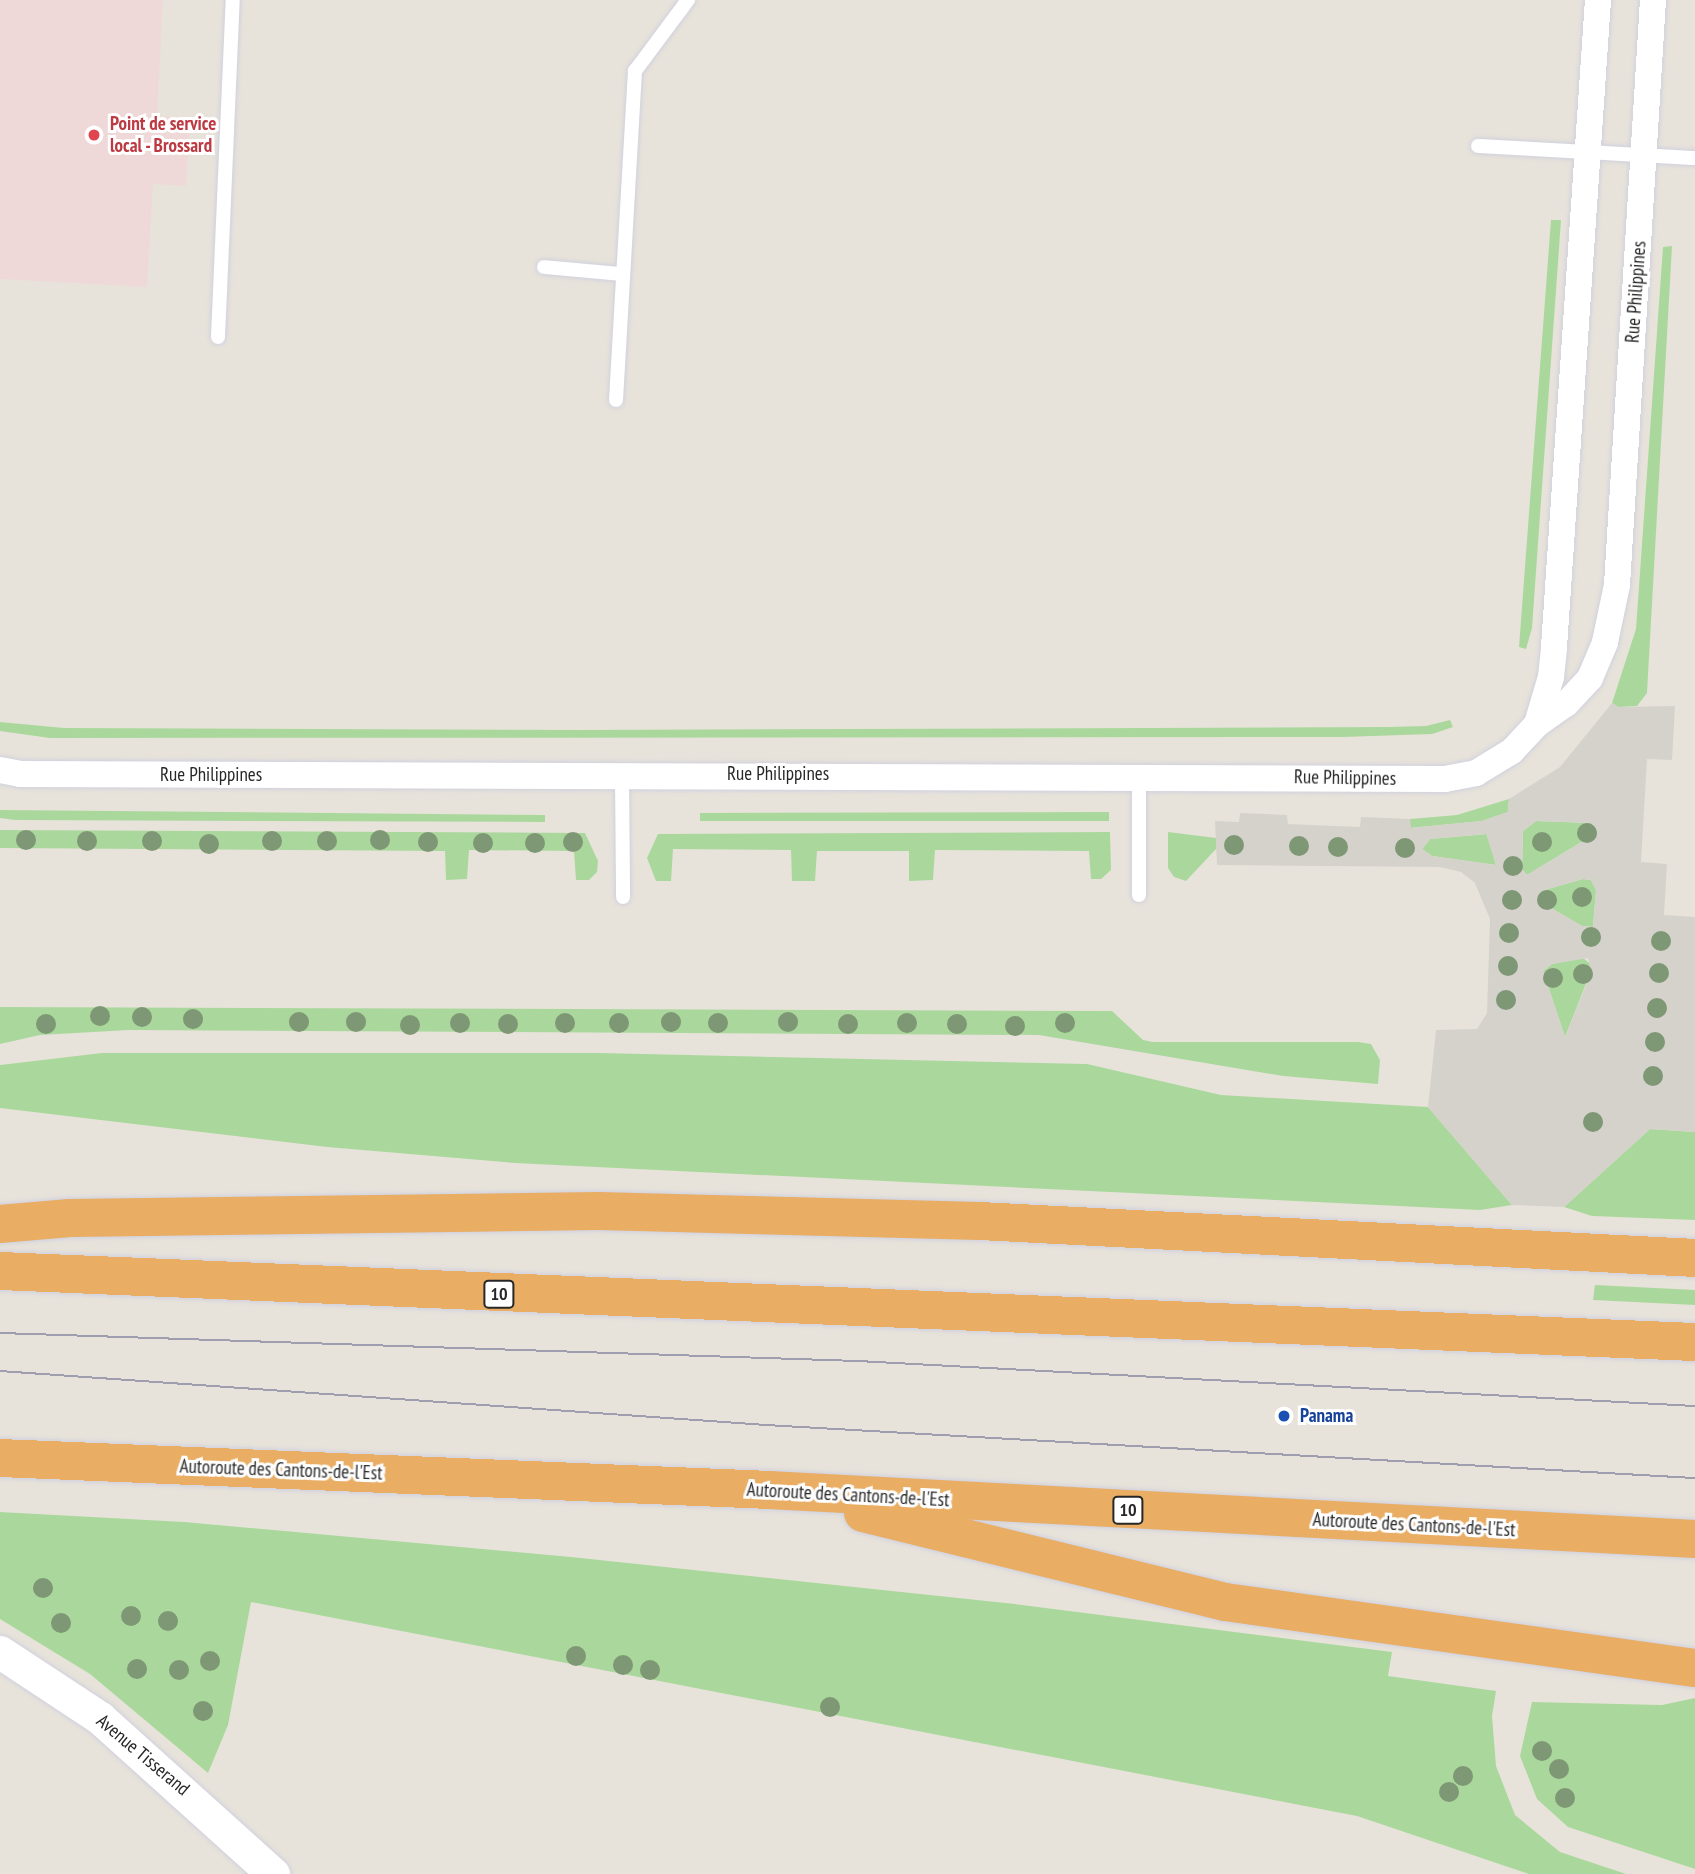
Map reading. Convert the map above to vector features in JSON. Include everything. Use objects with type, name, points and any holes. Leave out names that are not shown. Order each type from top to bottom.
[{"type":"highway","points":[[0,1224],[71,1218],[612,1211],[980,1221],[1695,1258]]},
{"type":"highway","name":"10","points":[[0,1271],[1695,1342]]},
{"type":"highway","name":"Autoroute des Cantons-de-l'Est","points":[[0,1458],[769,1490],[1695,1539]]},
{"type":"highway","points":[[769,1490],[1225,1602],[1695,1668]]},
{"type":"street","name":"Rue Philippines","points":[[1537,724],[1551,677],[1554,647],[1598,0]]},
{"type":"street","name":"Rue Philippines","points":[[0,769],[20,774],[1139,775],[1445,779],[1476,773],[1511,751],[1537,724],[1566,704],[1590,678],[1605,642],[1617,584],[1653,0]]},
{"type":"street","name":"Avenue Tisserand","points":[[0,1652],[100,1718],[273,1874]]},
{"type":"lane","points":[[218,337],[233,0]]},
{"type":"lane","points":[[616,400],[621,274],[635,71],[688,0]]},
{"type":"lane","points":[[1478,146],[1695,158]]},
{"type":"lane","points":[[544,267],[621,274]]},
{"type":"lane","points":[[622,775],[623,897]]},
{"type":"lane","points":[[1139,775],[1139,895]]},
{"type":"shaded area","name":"Point de service local - Brossard","points":[[0,0],[163,0],[157,116],[190,118],[186,186],[153,184],[147,287],[0,279]]},
{"type":"shaded area","points":[[1612,703],[1619,707],[1675,706],[1672,760],[1647,759],[1641,862],[1667,864],[1664,915],[1695,917],[1695,1132],[1650,1129],[1564,1207],[1512,1205],[1428,1107],[1436,1030],[1477,1029],[1487,1013],[1490,919],[1475,883],[1461,872],[1440,867],[1217,865],[1215,821],[1239,822],[1240,813],[1287,815],[1288,824],[1360,827],[1361,817],[1410,819],[1411,828],[1482,821],[1508,812],[1509,799],[1560,767]],"holes":[[[1536,821],[1591,823],[1598,832],[1527,875],[1522,869],[1523,831]],[[1486,834],[1496,865],[1432,856],[1422,849],[1430,839]],[[1583,879],[1591,880],[1596,890],[1593,927],[1582,926],[1537,900],[1541,891]],[[1588,958],[1591,973],[1565,1037],[1543,971],[1552,964]]]},
{"type":"green space","points":[[1551,220],[1561,220],[1532,628],[1526,649],[1519,647]]},
{"type":"green space","points":[[1672,246],[1647,693],[1637,706],[1618,707],[1612,703],[1636,629],[1663,247]]},
{"type":"green space","points":[[1450,720],[1453,727],[1432,734],[1343,737],[50,738],[0,731],[0,722],[64,728],[580,730],[1389,727],[1426,726]]},
{"type":"green space","points":[[1509,799],[1508,812],[1482,821],[1410,828],[1410,819],[1457,815]]},
{"type":"green space","points":[[0,810],[545,815],[545,822],[15,820],[0,818]]},
{"type":"green space","points":[[1109,812],[1109,821],[700,821],[700,813]]},
{"type":"green space","points":[[1536,821],[1591,823],[1598,832],[1527,875],[1522,869],[1523,831]]},
{"type":"green space","points":[[0,830],[585,833],[598,861],[597,872],[589,880],[576,880],[574,851],[469,850],[467,879],[446,880],[445,851],[0,848]]},
{"type":"green space","points":[[1110,832],[1111,870],[1101,879],[1091,879],[1089,851],[935,850],[933,880],[909,881],[909,851],[817,851],[815,881],[792,881],[791,850],[673,849],[671,881],[656,881],[647,858],[658,834]]},
{"type":"green space","points":[[1168,832],[1216,838],[1216,849],[1186,881],[1174,877],[1168,868]]},
{"type":"green space","points":[[1487,834],[1496,865],[1432,856],[1422,849],[1430,839]]},
{"type":"green space","points":[[1583,879],[1591,880],[1596,890],[1593,927],[1582,926],[1537,900],[1541,891]]},
{"type":"green space","points":[[1583,958],[1593,966],[1565,1037],[1543,971],[1552,964]]},
{"type":"green space","points":[[0,1007],[1112,1011],[1143,1040],[1153,1042],[1358,1042],[1371,1044],[1380,1060],[1378,1084],[1283,1076],[1039,1035],[129,1030],[40,1035],[0,1044]]},
{"type":"green space","points":[[102,1053],[600,1053],[1087,1064],[1221,1095],[1428,1107],[1512,1205],[1480,1210],[515,1163],[327,1147],[0,1108],[0,1065]]},
{"type":"green space","points":[[1650,1129],[1695,1132],[1695,1220],[1592,1216],[1564,1207]]},
{"type":"green space","points":[[1595,1285],[1695,1290],[1695,1305],[1593,1300]]},
{"type":"green space","points":[[0,1512],[184,1522],[571,1557],[1015,1604],[1392,1652],[1388,1676],[1496,1691],[1492,1716],[1496,1766],[1515,1815],[1560,1852],[1626,1874],[1529,1874],[1357,1816],[251,1602],[228,1725],[208,1773],[90,1674],[0,1619]]},
{"type":"green space","points":[[1695,1698],[1695,1869],[1568,1827],[1537,1799],[1520,1756],[1532,1702],[1662,1705]]},
{"type":"tram line","points":[[0,1333],[858,1361],[1695,1406]]},
{"type":"tram line","points":[[0,1371],[766,1425],[1695,1478]]},
{"type":"place","name":"Point de service local - Brossard","points":[[94,135]]},
{"type":"place","name":"Panama","points":[[1284,1416]]}]
